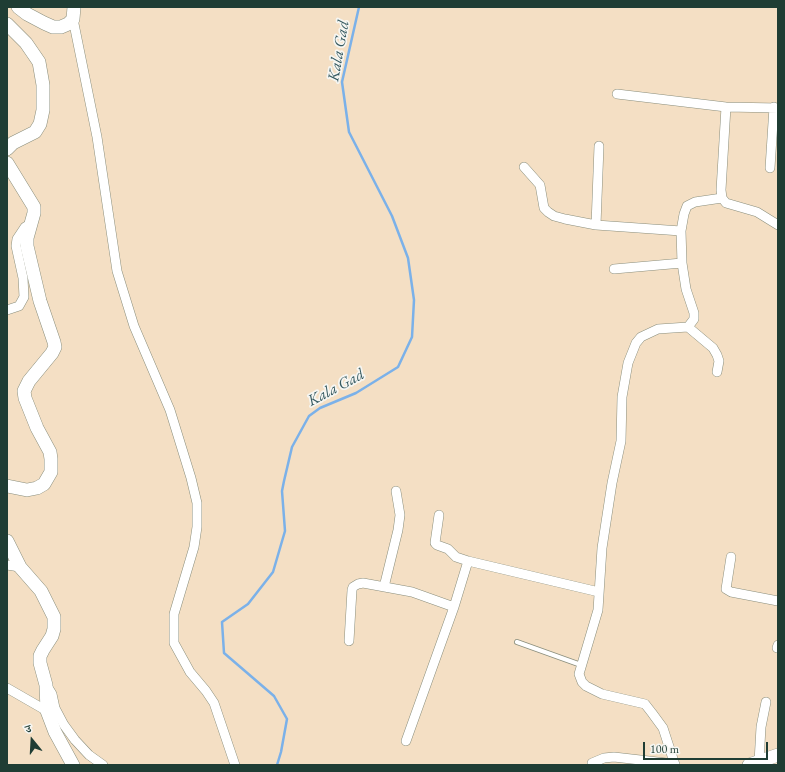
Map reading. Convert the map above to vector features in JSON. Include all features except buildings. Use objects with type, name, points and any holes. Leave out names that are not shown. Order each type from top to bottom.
[{"type":"street","points":[[18,7],[32,17],[53,27],[61,27],[68,24],[73,13]]},
{"type":"street","points":[[73,13],[97,137],[117,271],[134,326],[170,410],[191,478],[197,503],[197,527],[194,547],[174,614],[174,643],[190,672],[206,690],[214,703],[235,765]]},
{"type":"street","points":[[7,24],[26,43],[39,62],[43,85],[43,110],[40,124],[35,132],[13,143],[7,149]]},
{"type":"street","points":[[617,94],[726,107],[776,108],[770,168]]},
{"type":"street","points":[[726,107],[720,190],[722,198],[726,203],[757,212],[778,225]]},
{"type":"street","points":[[596,225],[599,146]]},
{"type":"street","points":[[7,163],[34,207],[34,213],[27,238],[27,246],[40,301],[55,347],[52,353],[29,381],[24,391],[25,398],[37,428],[50,452],[51,472],[44,484],[37,488],[27,490],[7,486]]},
{"type":"street","points":[[524,167],[540,186],[544,208],[554,216],[596,225],[681,231]]},
{"type":"street","points":[[688,327],[694,319],[694,313],[686,289],[682,263],[681,231],[684,214],[687,206],[695,202],[722,198]]},
{"type":"street","points":[[7,310],[19,306],[24,297],[23,278],[16,246],[17,239],[25,227],[31,224]]},
{"type":"street","points":[[614,269],[682,263]]},
{"type":"street","points":[[592,763],[604,758],[614,757],[675,765],[663,728],[645,704],[602,694],[586,686],[580,679],[579,674],[594,628],[598,610],[602,548],[612,483],[621,441],[622,397],[624,382],[632,351],[641,337],[658,328],[688,327],[713,348],[719,361],[717,372]]},
{"type":"street","points":[[384,586],[398,530],[400,514],[396,491]]},
{"type":"street","points":[[439,515],[435,543],[448,549],[456,557],[599,592]]},
{"type":"street","points":[[7,540],[13,566],[41,592],[54,617],[54,629],[52,636],[40,656],[40,663],[46,685],[47,711],[55,732],[73,765]]},
{"type":"street","points":[[731,557],[726,589],[731,592],[778,601]]},
{"type":"street","points":[[406,741],[454,607],[468,561]]},
{"type":"street","points":[[349,641],[353,587],[358,584],[384,586],[412,592],[454,607]]},
{"type":"street","points":[[46,685],[52,694],[55,708],[64,725],[88,755],[104,765]]},
{"type":"street","points":[[7,688],[47,711]]},
{"type":"street","points":[[766,702],[754,764],[778,756]]},
{"type":"lane","points":[[517,642],[581,665]]},
{"type":"waterway","name":"Kala Gad","points":[[277,765],[287,719],[274,696],[224,653],[222,622],[248,604],[273,572],[285,531],[282,491],[284,481],[292,447],[309,416],[320,408],[356,393],[398,367],[412,337],[414,300],[408,258],[392,216],[349,132],[342,82],[359,7]]}]
